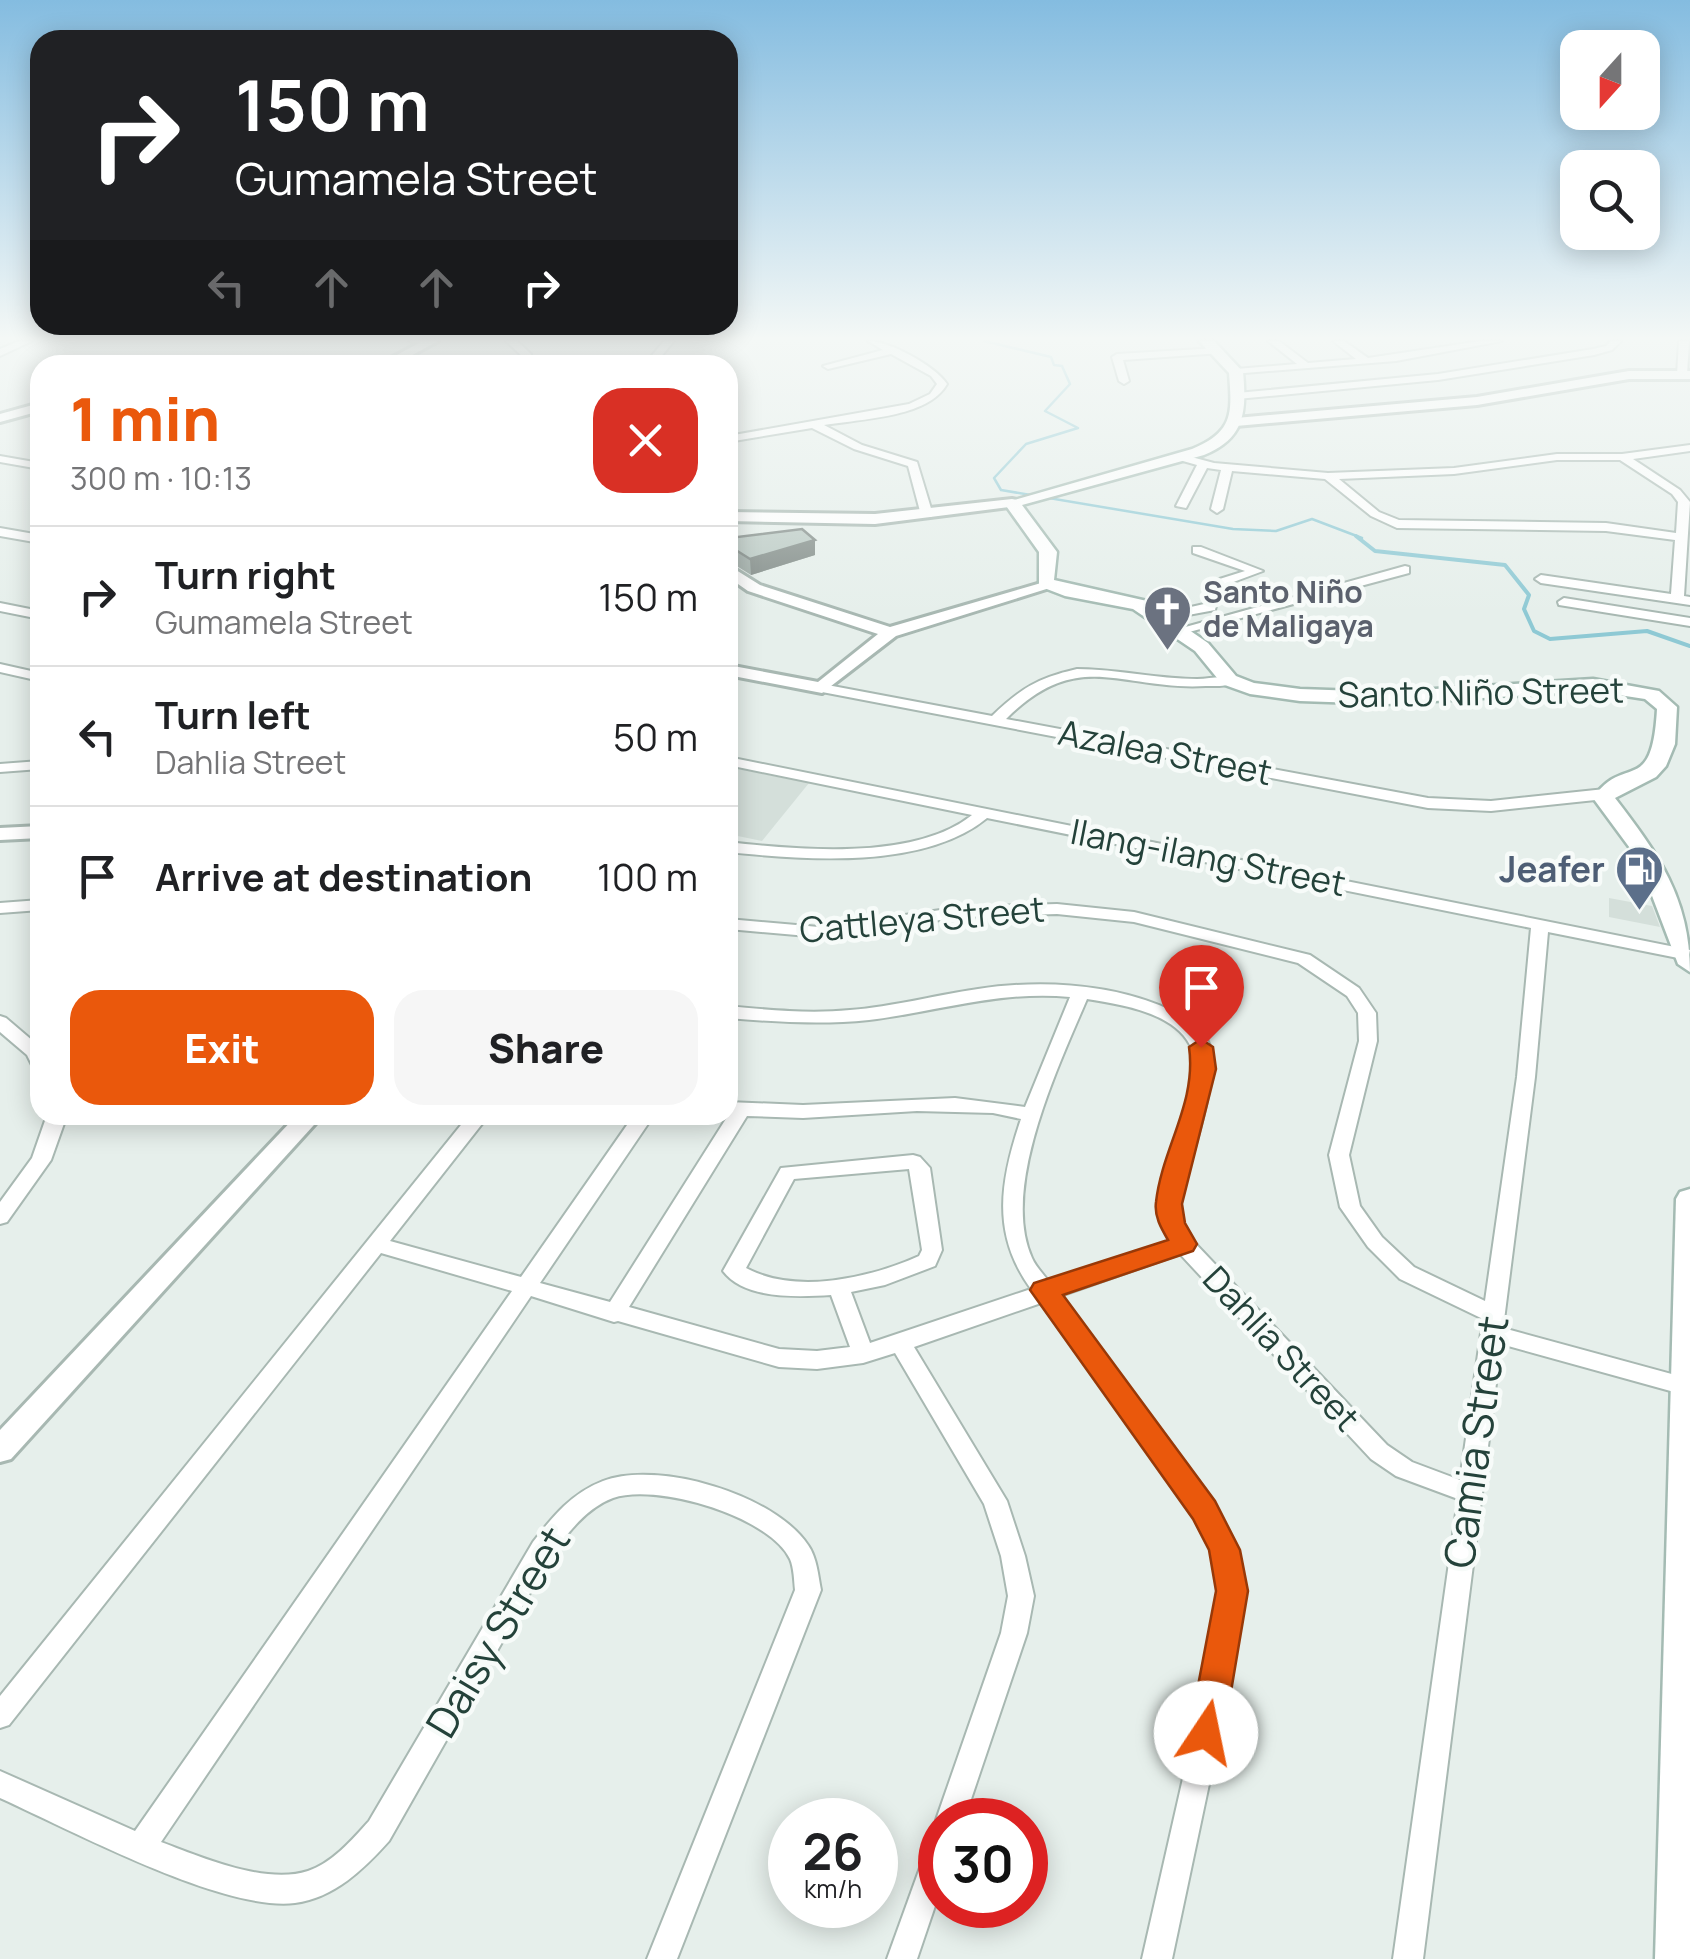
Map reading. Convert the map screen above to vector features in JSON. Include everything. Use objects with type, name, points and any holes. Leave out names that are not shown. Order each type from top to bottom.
[{"type":"main road","points":[[1229,681],[1206,651],[1161,618],[1122,598],[1048,586],[1044,545],[1028,499],[1180,457],[1226,441],[1231,432]]},
{"type":"main road","name":"Santo Niño Street","points":[[1229,681],[1332,697],[1422,697],[1520,685],[1629,688],[1659,697],[1667,707],[1660,759],[1642,779],[1604,794]]},
{"type":"main road","points":[[1604,794],[1649,858],[1689,960]]},
{"type":"main road","points":[[1676,1959],[1690,1199]]},
{"type":"street","points":[[738,438],[768,432]]},
{"type":"street","points":[[829,432],[858,448],[913,464],[926,515]]},
{"type":"street","points":[[1180,457],[1227,467],[1328,476],[1454,472],[1557,457],[1622,457],[1690,448]]},
{"type":"street","points":[[1622,457],[1681,497],[1680,600],[1668,618],[1664,635]]},
{"type":"street","points":[[0,458],[30,464]]},
{"type":"street","points":[[1182,506],[1204,464]]},
{"type":"street","points":[[1217,509],[1227,467]]},
{"type":"street","points":[[1328,476],[1381,518],[1397,524],[1586,526],[1682,536]]},
{"type":"street","points":[[738,516],[856,520],[926,515],[1028,499]]},
{"type":"street","points":[[0,532],[30,537]]},
{"type":"street","points":[[1161,618],[1210,607],[1214,586],[1257,570],[1197,550]]},
{"type":"street","points":[[1178,631],[1406,570]]},
{"type":"street","points":[[738,576],[768,594],[890,632]]},
{"type":"street","points":[[1541,579],[1680,600]]},
{"type":"street","points":[[822,688],[890,632],[1048,586]]},
{"type":"street","points":[[1564,602],[1690,622]]},
{"type":"street","points":[[0,607],[30,613]]},
{"type":"street","points":[[0,668],[30,675]]},
{"type":"street","name":"Santo Niño Street","points":[[996,721],[1038,682],[1078,671],[1229,681]]},
{"type":"street","name":"Azalea Street","points":[[738,672],[1428,802],[1491,806],[1604,794]]},
{"type":"street","name":"Ilang-ilang Street","points":[[738,762],[1540,925],[1689,960]]},
{"type":"street","points":[[0,768],[30,766]]},
{"type":"street","points":[[738,848],[782,855],[848,853],[954,835],[974,825],[984,812]]},
{"type":"street","points":[[0,834],[30,832]]},
{"type":"street","points":[[0,908],[30,906]]},
{"type":"street","name":"Cattleya Street","points":[[738,925],[819,932],[962,912],[1057,909],[1134,917],[1304,959],[1353,992],[1367,1013],[1368,1041],[1339,1155],[1341,1180],[1350,1206],[1375,1242],[1407,1273],[1492,1323],[1687,1393]]},
{"type":"street","name":"Camia Street","points":[[1408,1959],[1526,1077],[1540,925]]},
{"type":"street","name":"Dahlia Street","points":[[738,1012],[850,1016],[1017,990],[1080,994],[1142,1006],[1174,1020],[1190,1031],[1201,1047],[1204,1069],[1168,1204],[1172,1223],[1184,1244],[1380,1452],[1418,1475],[1468,1493]]},
{"type":"street","points":[[1080,994],[1030,1114],[1018,1160],[1014,1221],[1022,1259],[1204,1510],[1224,1550],[1232,1591],[1210,1718],[1157,1959]]},
{"type":"street","points":[[0,1022],[30,1048]]},
{"type":"street","points":[[738,1109],[801,1112],[964,1104],[1030,1114]]},
{"type":"street","points":[[0,1217],[40,1160],[54,1125]]},
{"type":"street","points":[[0,1450],[302,1125]]},
{"type":"street","points":[[0,1716],[472,1125]]},
{"type":"street","points":[[142,1845],[637,1125]]},
{"type":"street","points":[[614,1314],[725,1125]]},
{"type":"street","points":[[918,1164],[932,1250],[928,1261],[896,1274],[840,1286],[778,1286],[741,1277],[734,1271],[735,1264],[788,1173],[918,1164]]},
{"type":"street","points":[[375,1244],[779,1358],[817,1360],[864,1354],[900,1343],[1184,1244]]},
{"type":"street","points":[[840,1286],[864,1354]]},
{"type":"street","points":[[900,1343],[995,1502],[1021,1596],[1014,1632],[957,1798]]},
{"type":"street","name":"Daisy Street","points":[[0,1784],[221,1878],[260,1887],[292,1889],[353,1862],[380,1831],[542,1549],[572,1508],[614,1487],[654,1484],[734,1506],[770,1524],[800,1553],[808,1590],[662,1959]]},
{"type":"street","points":[[902,1959],[918,1913]]},
{"type":"shaded area","points":[[738,769],[809,783],[762,841],[738,836]]},
{"type":"shaded area","points":[[1609,898],[1652,906],[1660,927],[1609,917]]},
{"type":"building","points":[[802,529],[815,540],[750,559],[738,551],[738,537]]},
{"type":"waterway","points":[[1064,432],[1026,444],[994,478],[1001,490],[1233,529],[1276,531],[1312,519],[1362,538]]},
{"type":"waterway","points":[[1356,536],[1375,551],[1505,565],[1529,595],[1524,609],[1534,631],[1550,639],[1647,631],[1690,646]]},
{"type":"place","name":"Santo Niño de Maligaya","points":[[1168,652]]},
{"type":"place","name":"Jeafer","points":[[1640,912]]},
{"type":"route","points":[[1201,1047],[1204,1069],[1200,1095],[1168,1204],[1172,1223],[1184,1244],[1044,1290],[1204,1510],[1224,1550],[1232,1591],[1206,1733]]}]
